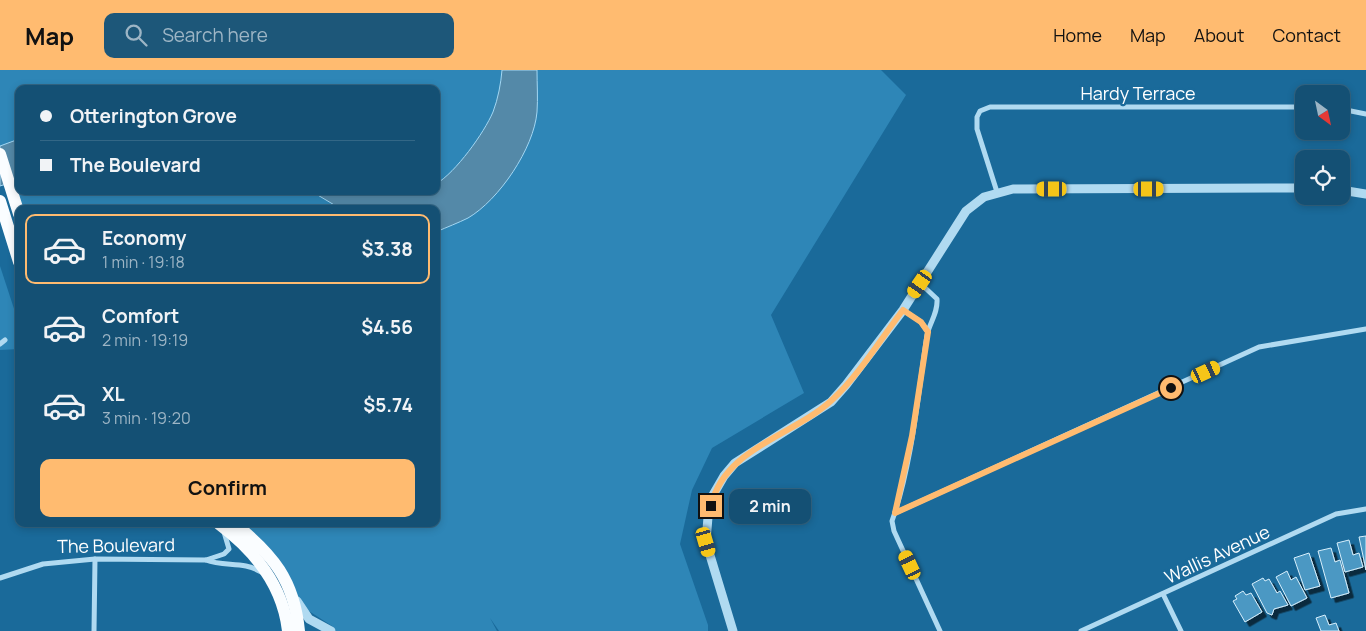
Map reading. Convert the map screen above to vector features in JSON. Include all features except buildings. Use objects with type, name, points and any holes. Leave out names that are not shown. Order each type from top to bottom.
[{"type":"main road","points":[[0,154],[16,205]]},
{"type":"main road","points":[[0,201],[15,249]]},
{"type":"main road","points":[[222,527],[245,545],[260,561],[283,607],[288,631]]},
{"type":"main road","points":[[238,527],[266,553],[294,596],[299,631]]},
{"type":"street","name":"Hardy Terrace","points":[[996,192],[977,129],[977,116],[980,111],[990,107],[1295,107]]},
{"type":"street","points":[[1350,111],[1366,114]]},
{"type":"street","points":[[733,631],[706,542],[713,496],[735,463],[830,402],[846,385],[903,310],[966,211],[984,197],[996,192],[1013,189],[1295,188]]},
{"type":"street","points":[[1350,191],[1366,194]]},
{"type":"street","points":[[920,284],[937,299],[938,310],[928,332],[912,436],[892,521],[894,531],[940,631]]},
{"type":"street","points":[[903,310],[921,322],[928,332]]},
{"type":"street","points":[[895,513],[1259,347],[1366,329]]},
{"type":"street","points":[[0,344],[5,340]]},
{"type":"street","name":"Wallis Avenue","points":[[1081,631],[1336,514],[1366,509]]},
{"type":"street","name":"The Boulevard","points":[[0,578],[43,564],[95,559],[206,560],[224,554],[228,549],[225,534],[220,527]]},
{"type":"street","points":[[94,631],[95,559]]},
{"type":"street","name":"The Boulevard","points":[[206,560],[217,564],[247,566],[268,577]]},
{"type":"street","points":[[1164,594],[1180,631]]},
{"type":"street","points":[[294,596],[306,615],[331,631]]},
{"type":"shaded area","points":[[0,70],[881,70],[906,95],[771,315],[804,393],[712,448],[692,490],[680,544],[708,625],[708,631],[499,631],[490,618],[497,631],[336,631],[332,626],[295,602],[260,545],[239,527],[440,527],[440,205],[15,205],[15,214],[0,169]]},
{"type":"shaded area","points":[[502,70],[537,70],[537,112],[534,126],[522,157],[503,186],[480,210],[468,218],[440,230],[440,205],[334,205],[318,195],[440,195],[440,181],[452,171],[489,121],[500,86]]},
{"type":"shaded area","points":[[15,140],[15,181],[0,186],[0,146]]},
{"type":"shaded area","points":[[0,266],[15,312],[15,349],[0,350]]},
{"type":"route","points":[[711,506],[713,496],[724,476],[735,463],[830,402],[846,385],[903,310],[921,322],[928,332],[912,436],[895,513],[1171,388]]}]
